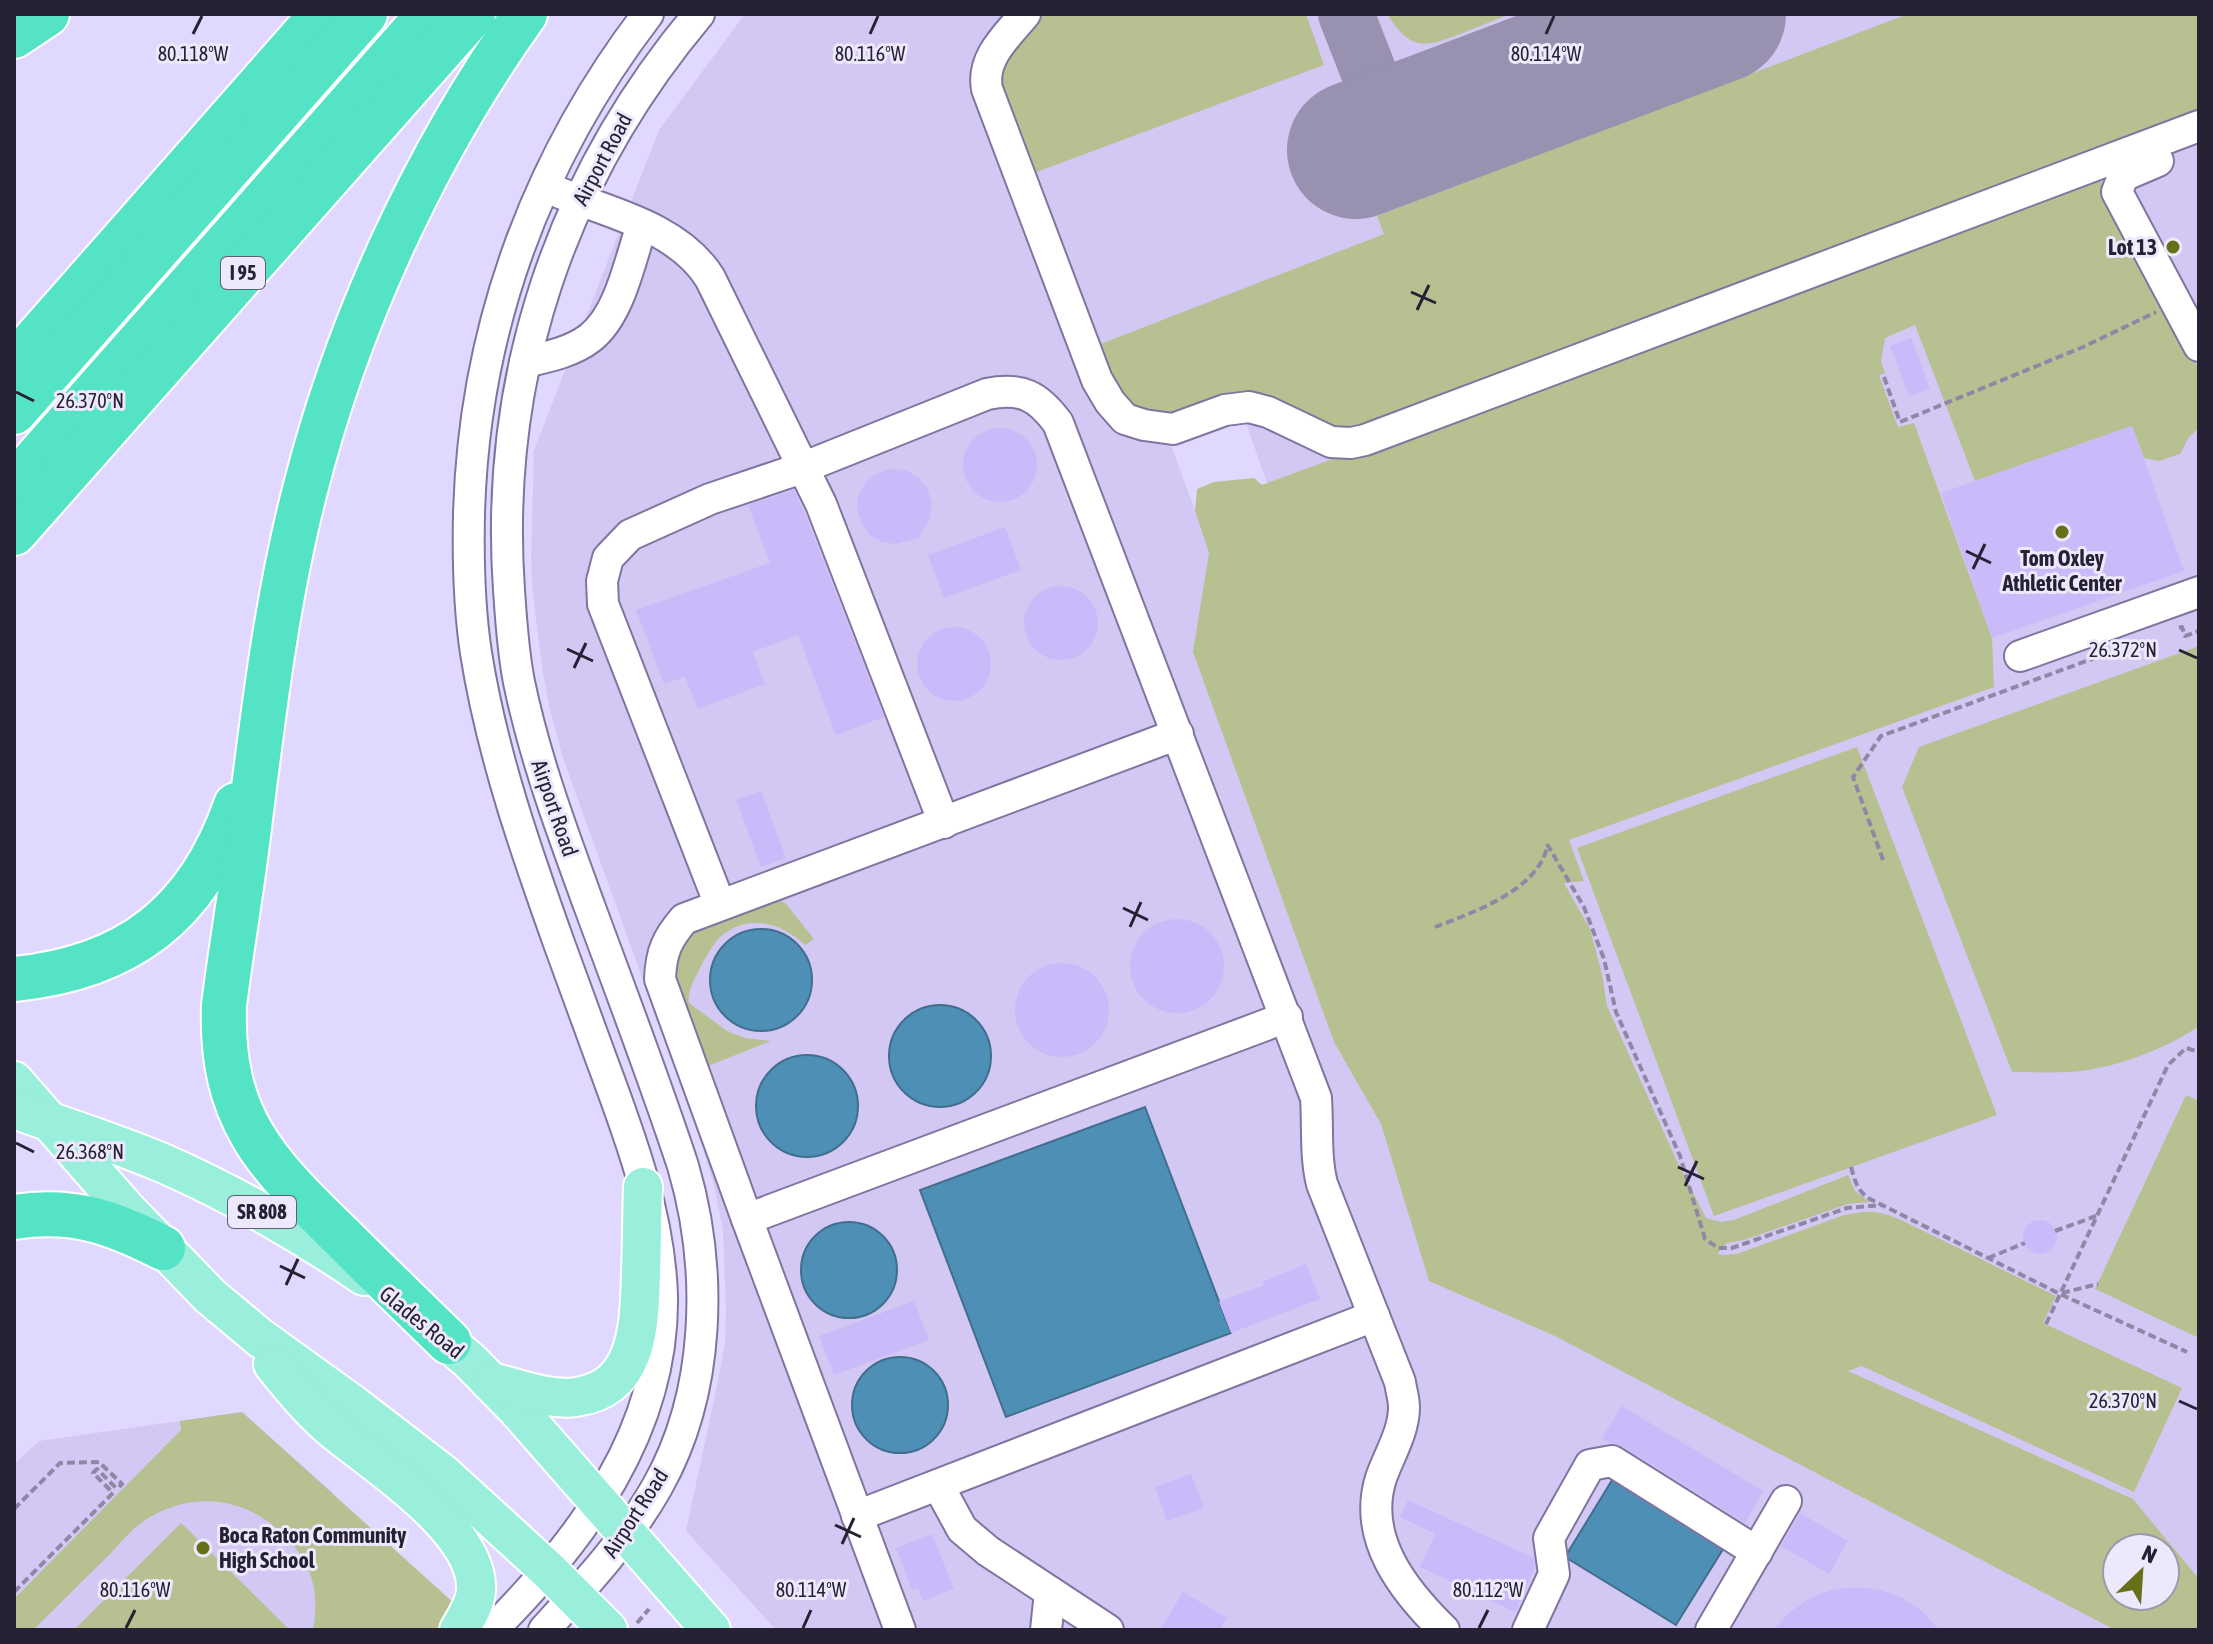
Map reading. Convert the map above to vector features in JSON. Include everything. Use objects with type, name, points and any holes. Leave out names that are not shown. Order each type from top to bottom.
[{"type":"highway","points":[[14,36],[47,14]]},
{"type":"highway","points":[[14,364],[322,14]]},
{"type":"highway","points":[[14,412],[365,14]]},
{"type":"highway","points":[[14,484],[429,14]]},
{"type":"highway","name":"I 95","points":[[14,533],[473,14]]},
{"type":"highway","points":[[449,1342],[276,1171],[248,1130],[226,1063],[224,1005],[272,651],[297,522],[326,418],[351,345],[390,252],[428,175],[487,71],[525,14]]},
{"type":"highway","points":[[14,979],[71,970],[112,955],[149,933],[178,907],[207,870],[218,850],[260,737]]},
{"type":"highway","points":[[14,1217],[56,1214],[94,1219],[124,1229],[163,1248]]},
{"type":"main road","name":"Glades Road","points":[[14,1081],[101,1182],[210,1296],[236,1319],[414,1451],[575,1596],[621,1627]]},
{"type":"main road","name":"Glades Road","points":[[14,1109],[164,1164],[262,1212],[367,1278],[449,1342],[491,1382],[711,1630]]},
{"type":"main road","points":[[491,1382],[546,1396],[576,1397],[605,1387],[625,1366],[634,1348],[639,1319],[643,1187]]},
{"type":"main road","points":[[236,1319],[308,1407],[424,1501],[458,1540],[469,1559],[476,1582],[475,1601],[459,1630]]},
{"type":"street","name":"Airport Road","points":[[492,1630],[577,1535],[620,1468],[636,1429],[658,1344],[662,1298],[643,1187],[624,1122],[527,849],[496,747],[475,648],[469,574],[471,462],[477,413],[488,351],[504,292],[543,187],[584,106],[648,14]]},
{"type":"street","name":"Airport Road","points":[[544,1630],[627,1533],[657,1486],[681,1429],[699,1350],[703,1291],[695,1214],[683,1166],[548,792],[518,679],[506,527],[511,451],[525,362],[551,272],[578,200],[631,105],[699,14]]},
{"type":"street","points":[[1025,14],[990,59],[985,73],[987,89],[1097,380],[1125,419],[1173,429],[1225,410],[1249,407],[1268,412],[1331,442],[1365,440],[2199,126]]},
{"type":"street","points":[[2199,144],[2123,176],[2117,192],[2199,346]]},
{"type":"street","points":[[543,187],[642,225],[687,250],[701,263],[821,504],[944,823]]},
{"type":"street","points":[[525,362],[559,354],[590,338],[613,310],[642,225]]},
{"type":"street","points":[[720,905],[603,604],[602,581],[608,558],[630,535],[710,499],[802,468],[987,394],[1006,390],[1024,393],[1044,403],[1058,423],[1316,1098],[1317,1163],[1322,1184],[1400,1382],[1404,1405],[1402,1425],[1380,1480],[1375,1507],[1377,1532],[1391,1563],[1420,1606],[1444,1630]]},
{"type":"street","points":[[2020,656],[2199,592]]},
{"type":"street","points":[[900,1630],[660,979],[661,958],[670,935],[684,919],[1178,734]]},
{"type":"street","points":[[747,1219],[1287,1017]]},
{"type":"street","points":[[857,1516],[1374,1316]]},
{"type":"street","points":[[1528,1630],[1554,1574],[1549,1538],[1590,1465],[1612,1461],[1757,1552]]},
{"type":"street","points":[[938,1485],[962,1529],[988,1551],[1108,1630]]},
{"type":"street","points":[[1711,1630],[1786,1501]]},
{"type":"street","points":[[1046,1630],[1050,1592]]},
{"type":"path","points":[[1884,377],[1900,422],[2083,347],[2176,303]]},
{"type":"path","points":[[2167,632],[2182,627],[2185,636],[2199,631]]},
{"type":"path","points":[[1883,860],[1853,777],[1881,736],[2137,643]]},
{"type":"path","points":[[1435,927],[1490,905],[1511,890],[1535,872],[1547,844],[1584,907],[1604,959],[1616,1012],[1680,1156],[1705,1239],[1718,1248],[1732,1248],[1847,1208],[1882,1205]]},
{"type":"path","points":[[2046,1324],[2168,1065],[2186,1048],[2199,1052]]},
{"type":"path","points":[[1851,1167],[1862,1194],[2060,1294],[2187,1352]]},
{"type":"path","points":[[2055,1231],[2096,1216]]},
{"type":"path","points":[[1988,1258],[2025,1243]]},
{"type":"path","points":[[2060,1294],[2098,1284]]},
{"type":"path","points":[[14,1509],[60,1463],[99,1462],[122,1484],[117,1489],[97,1469],[93,1473],[113,1493],[14,1592]]},
{"type":"path","points":[[621,1627],[649,1609]]},
{"type":"shaded area","points":[[745,14],[2199,14],[2199,1630],[776,1630],[686,1531],[725,1341],[723,1231],[701,1142],[562,755],[549,706],[531,560],[534,450],[659,130]],"holes":[[[1232,418],[1246,423],[1267,483],[1195,510],[1169,440]]]},
{"type":"shaded area","name":"Boca Raton Community High School","points":[[242,1412],[331,1491],[441,1630],[14,1630],[14,1464],[39,1441]]},
{"type":"green space","points":[[1031,14],[1306,14],[1324,65],[1026,176],[992,89]]},
{"type":"green space","points":[[1387,14],[1511,14],[1450,38],[1420,43],[1404,35]]},
{"type":"green space","points":[[1908,14],[2199,14],[2199,126],[1365,440],[1268,412],[1144,425],[1085,350],[1384,234],[1377,216]]},
{"type":"green space","points":[[2095,170],[2199,370],[2199,428],[2189,437],[2180,454],[2159,461],[2144,458],[2132,426],[1975,481],[1915,325],[1885,338],[1881,361],[1885,373],[1879,375],[1898,427],[1914,423],[1992,638],[1994,687],[1569,840],[1584,881],[1564,883],[1590,929],[1607,1006],[1706,1218],[1721,1222],[1734,1220],[1848,1175],[1855,1191],[1870,1202],[1848,1204],[1727,1243],[1717,1254],[1737,1254],[1844,1215],[1878,1212],[1899,1219],[2056,1296],[2043,1323],[2182,1388],[2134,1492],[1862,1366],[1848,1371],[2133,1499],[2160,1532],[2101,1532],[2101,1612],[2181,1612],[2181,1557],[2199,1579],[2199,1630],[2115,1630],[1555,1336],[1429,1281],[1381,1124],[1334,1042],[1193,652],[1209,553],[1195,510],[1197,489],[1214,482],[1254,478],[1262,485],[1548,380]]},
{"type":"green space","points":[[2199,646],[2199,1026],[2154,1051],[2119,1063],[2069,1072],[2012,1072],[1902,787],[1919,747]]},
{"type":"green space","points":[[1857,747],[1997,1115],[1714,1216],[1577,848]]},
{"type":"green space","points":[[774,897],[786,904],[814,939],[805,945],[777,927],[756,923],[735,927],[717,940],[694,980],[689,1003],[727,1031],[745,1038],[771,1041],[703,1068],[675,991],[672,959],[689,932]]},
{"type":"green space","points":[[2186,1095],[2199,1101],[2199,1338],[2095,1289]]},
{"type":"green space","points":[[242,1412],[455,1604],[441,1630],[313,1630],[315,1603],[312,1579],[302,1557],[285,1536],[269,1522],[234,1505],[197,1502],[159,1512],[141,1523],[33,1630],[14,1630],[14,1599],[181,1430],[180,1421]]},
{"type":"green space","points":[[181,1523],[290,1630],[74,1630]]},
{"type":"water","points":[[761,929],[780,933],[797,944],[808,961],[812,980],[808,999],[797,1016],[780,1027],[761,1031],[742,1027],[725,1016],[714,999],[710,980],[714,961],[725,944],[742,933]]},
{"type":"water","points":[[940,1005],[959,1009],[976,1020],[987,1037],[991,1056],[987,1075],[976,1092],[959,1103],[940,1107],[921,1103],[904,1092],[893,1075],[889,1056],[893,1037],[904,1020],[921,1009]]},
{"type":"water","points":[[807,1055],[826,1059],[843,1070],[854,1087],[858,1106],[854,1125],[843,1142],[826,1153],[807,1157],[788,1153],[771,1142],[760,1125],[756,1106],[760,1087],[771,1070],[788,1059]]},
{"type":"water","points":[[1145,1107],[1231,1333],[1006,1417],[920,1190]]},
{"type":"water","points":[[840,1222],[858,1222],[876,1230],[889,1243],[897,1261],[894,1289],[876,1310],[858,1318],[840,1318],[822,1310],[809,1297],[801,1279],[801,1261],[809,1243],[822,1230]]},
{"type":"water","points":[[900,1357],[919,1360],[934,1371],[945,1386],[948,1405],[945,1424],[934,1439],[919,1450],[900,1453],[881,1450],[866,1439],[855,1424],[852,1405],[855,1386],[866,1371],[881,1360]]},
{"type":"water","points":[[1614,1477],[1725,1546],[1676,1625],[1565,1557]]},
{"type":"building","points":[[1911,338],[1930,389],[1909,396],[1890,346]]},
{"type":"building","name":"Tom Oxley Athletic Center","points":[[2132,426],[2184,571],[1992,638],[1941,493]]},
{"type":"building","points":[[1000,428],[1021,434],[1031,444],[1037,465],[1031,486],[1021,496],[1000,502],[979,496],[969,486],[963,465],[969,444],[979,434]]},
{"type":"building","points":[[890,469],[905,470],[918,477],[927,488],[932,503],[930,518],[919,538],[896,544],[882,542],[870,535],[857,510],[858,496],[865,483],[876,474]]},
{"type":"building","points":[[794,490],[884,717],[836,735],[798,635],[753,652],[765,684],[698,709],[685,677],[664,684],[636,610],[770,563],[748,505]]},
{"type":"building","points":[[1005,527],[1021,570],[944,598],[928,555]]},
{"type":"building","points":[[1061,586],[1082,592],[1092,602],[1098,623],[1092,644],[1082,654],[1061,660],[1040,654],[1030,644],[1024,623],[1030,602],[1040,592]]},
{"type":"building","points":[[954,627],[975,633],[985,643],[991,664],[985,685],[975,695],[954,701],[933,695],[923,685],[917,664],[923,643],[933,633]]},
{"type":"building","points":[[761,791],[786,858],[761,867],[736,800]]},
{"type":"building","points":[[1177,919],[1195,922],[1210,933],[1221,948],[1224,966],[1221,984],[1210,999],[1195,1010],[1177,1013],[1159,1010],[1144,999],[1133,984],[1130,966],[1133,948],[1144,933],[1159,922]]},
{"type":"building","points":[[1062,963],[1080,966],[1095,977],[1106,992],[1109,1010],[1106,1028],[1095,1043],[1080,1054],[1062,1057],[1044,1054],[1029,1043],[1018,1028],[1015,1010],[1018,992],[1029,977],[1044,966]]},
{"type":"building","points":[[2040,1220],[2052,1225],[2057,1237],[2052,1249],[2040,1254],[2028,1249],[2023,1237],[2028,1225]]},
{"type":"building","points":[[1306,1264],[1320,1299],[1231,1333],[1219,1302],[1264,1285],[1262,1282]]},
{"type":"building","points":[[914,1301],[929,1340],[834,1375],[819,1336]]},
{"type":"building","points":[[1622,1406],[1763,1491],[1745,1523],[1622,1446],[1602,1438]]},
{"type":"building","points":[[1191,1474],[1204,1508],[1167,1521],[1155,1487]]},
{"type":"building","points":[[1408,1500],[1534,1558],[1535,1568],[1515,1612],[1420,1567],[1435,1534],[1400,1517]]},
{"type":"building","points":[[1800,1513],[1848,1541],[1829,1574],[1781,1546]]},
{"type":"building","points":[[932,1534],[954,1589],[923,1601],[918,1588],[912,1590],[896,1548]]},
{"type":"building","points":[[1856,1587],[1880,1590],[1903,1598],[1923,1612],[1939,1630],[1773,1630],[1790,1612],[1810,1598],[1832,1590]]},
{"type":"building","points":[[1183,1592],[1227,1618],[1219,1630],[1160,1630]]},
{"type":"taxiway","points":[[1346,14],[1373,83],[1386,100],[1405,109],[1425,112],[1473,106]]},
{"type":"taxiway","points":[[1628,14],[1648,23],[1685,26]]},
{"type":"runway","points":[[1356,150],[1717,14]]},
{"type":"place","name":"Lot 13","points":[[2173,247]]},
{"type":"place","name":"Tom Oxley Athletic Center","points":[[2062,532]]},
{"type":"place","name":"Boca Raton Community High School","points":[[203,1548]]}]
